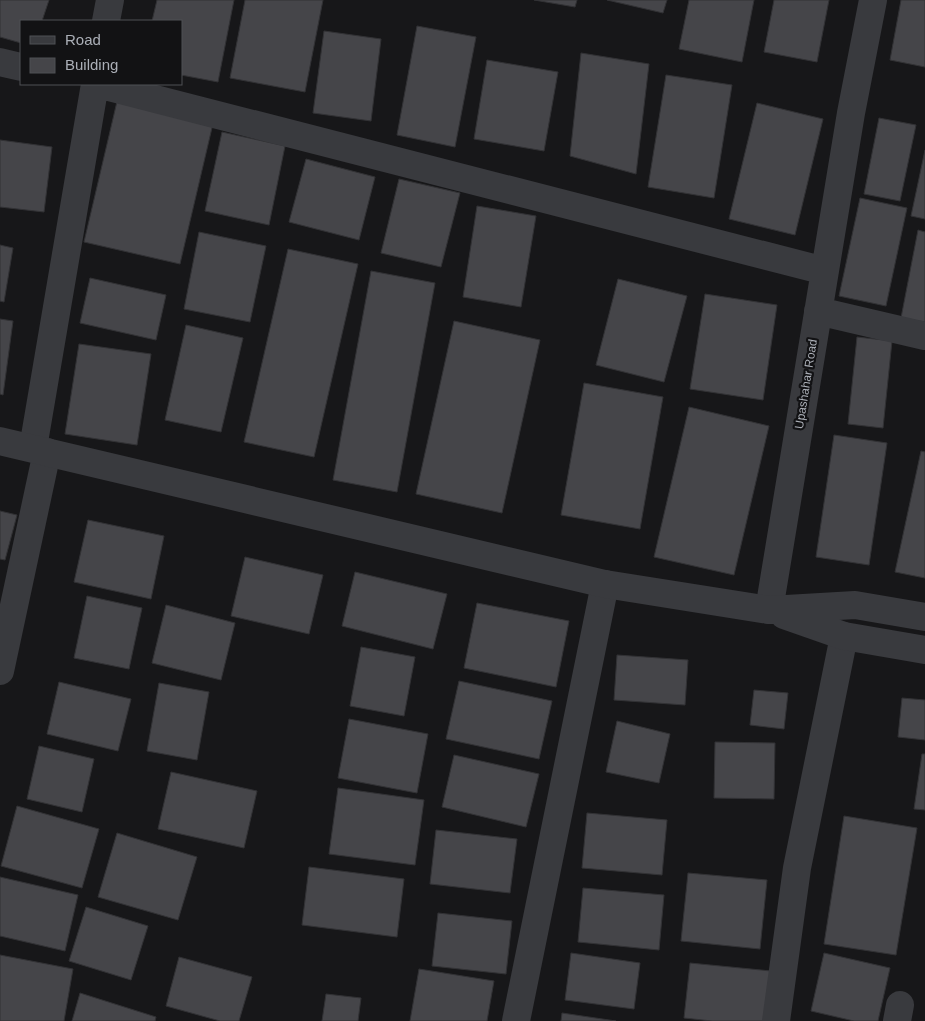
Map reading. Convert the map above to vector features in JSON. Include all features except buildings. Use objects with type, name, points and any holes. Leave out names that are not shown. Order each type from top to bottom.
[{"type":"street","points":[[106,20],[110,0]]},
{"type":"street","name":"Upashahar Road","points":[[770,610],[851,113],[873,0]]},
{"type":"street","points":[[0,62],[20,67]]},
{"type":"street","points":[[0,671],[40,450],[96,85]]},
{"type":"street","points":[[100,85],[825,271]]},
{"type":"street","points":[[818,311],[925,336]]},
{"type":"street","points":[[0,441],[605,584],[770,610],[844,636],[925,650]]},
{"type":"street","points":[[516,1021],[605,584]]},
{"type":"street","points":[[770,610],[855,605],[925,616]]},
{"type":"street","points":[[776,1021],[797,868],[844,636]]}]
